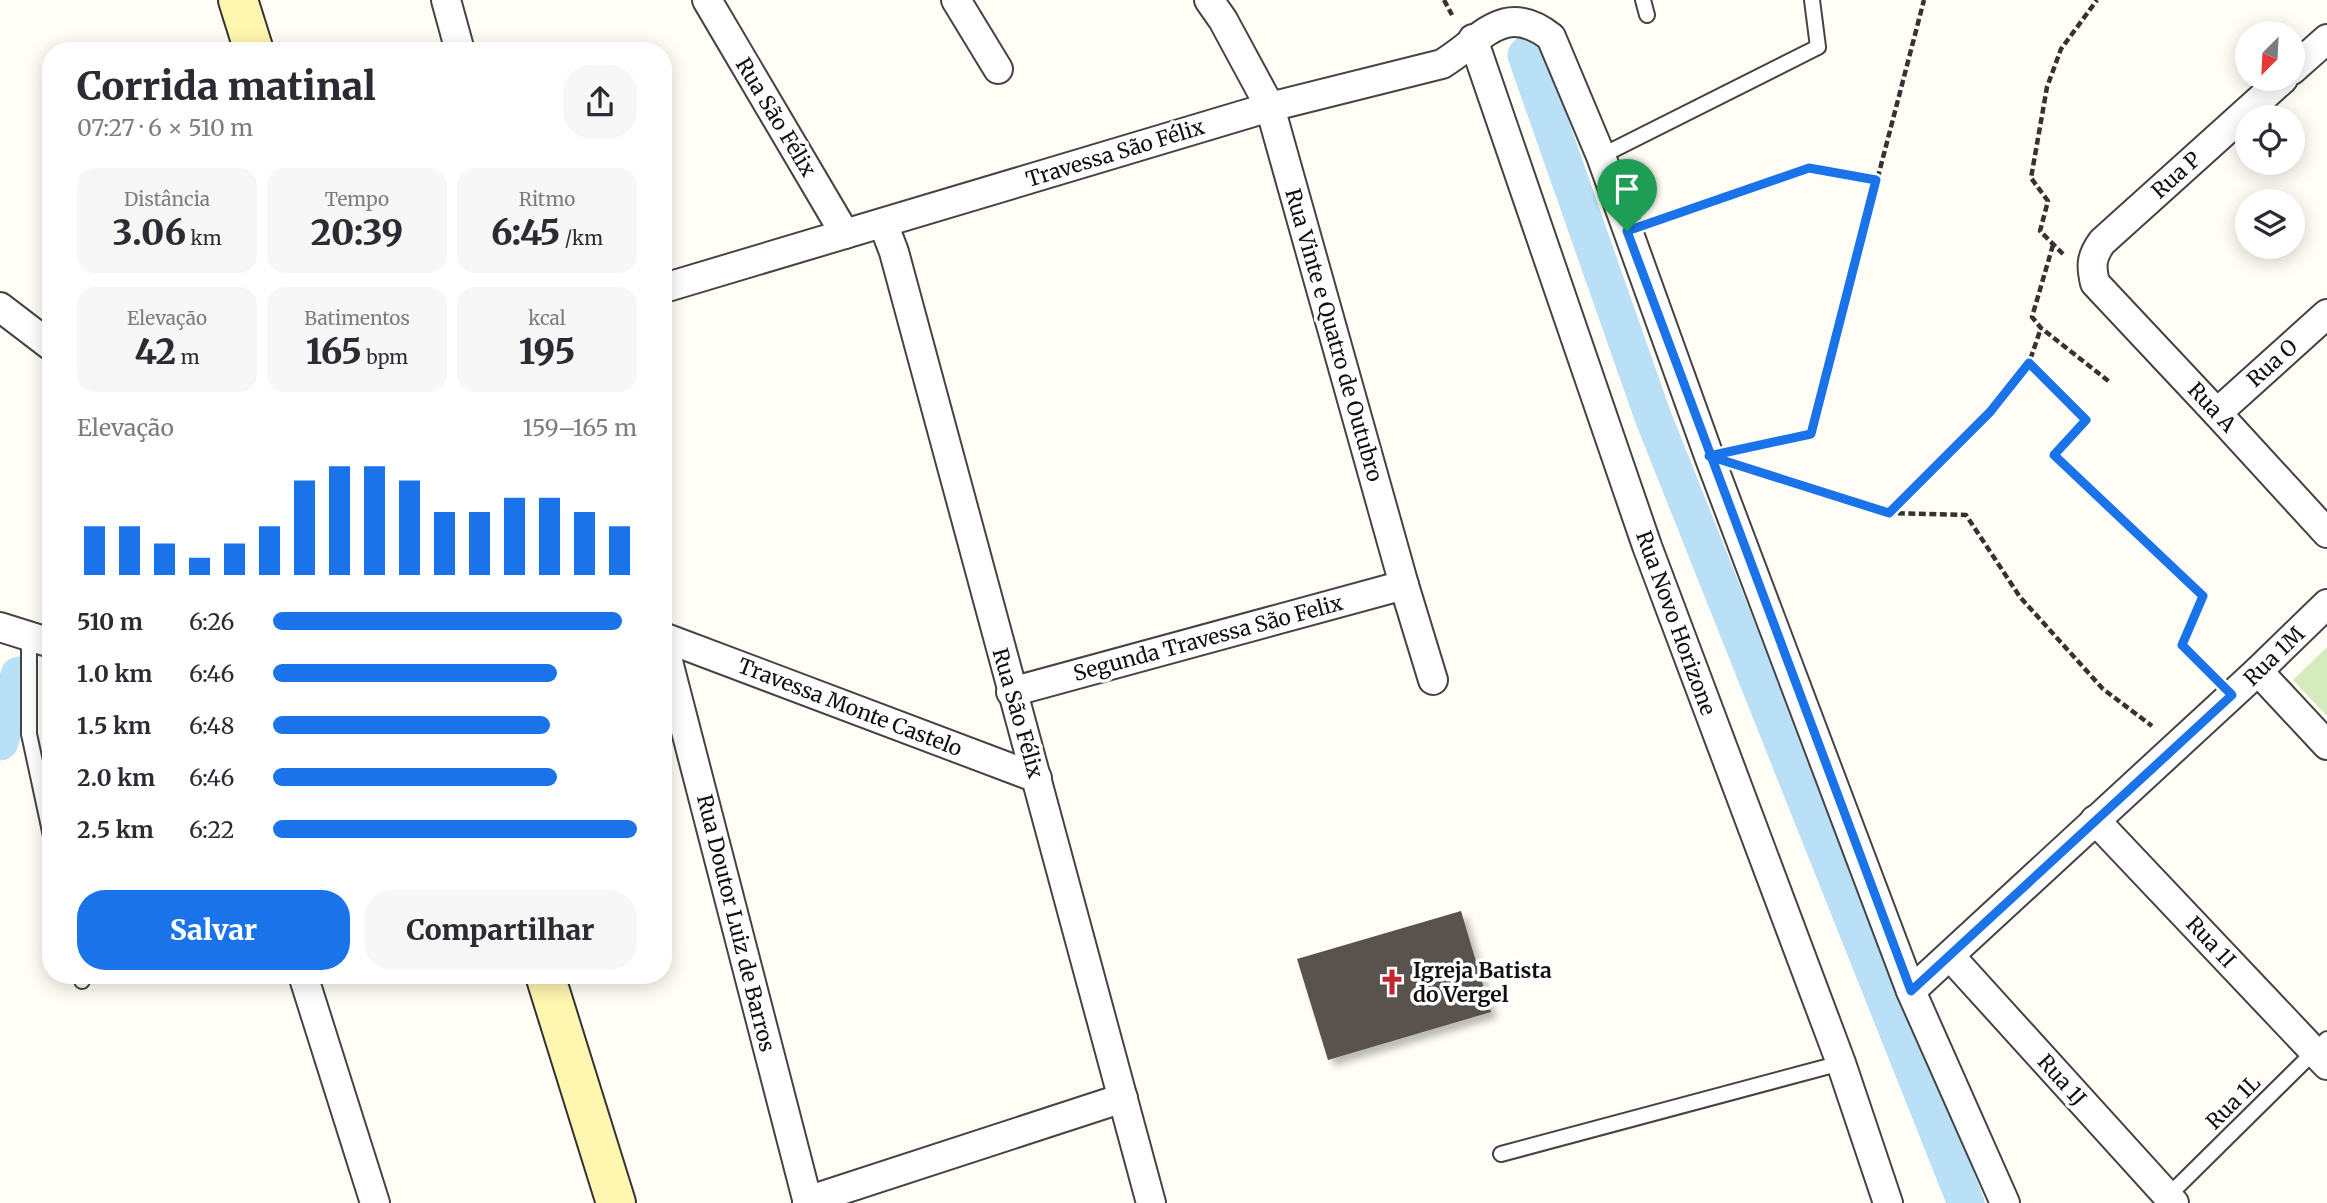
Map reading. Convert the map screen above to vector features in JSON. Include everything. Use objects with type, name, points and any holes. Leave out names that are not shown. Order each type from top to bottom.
[{"type":"street","points":[[238,0],[251,42]]},
{"type":"street","points":[[446,0],[458,42]]},
{"type":"street","name":"Rua São Félix","points":[[707,0],[845,234]]},
{"type":"street","points":[[956,0],[998,69]]},
{"type":"street","name":"Rua Vinte e Quatro de Outubro","points":[[1209,0],[1223,20],[1270,107],[1433,680]]},
{"type":"street","name":"Travessa São Félix","points":[[672,286],[1270,107],[1443,64],[1493,23],[1503,18],[1518,18],[1538,24],[1551,37],[1601,156]]},
{"type":"street","points":[[2305,58],[2327,39]]},
{"type":"street","name":"Rua Novo Horizone","points":[[1473,40],[1647,546],[1841,1063],[1888,1203]]},
{"type":"street","name":"Rua P","points":[[2095,283],[2093,254],[2102,242],[2270,91]]},
{"type":"street","points":[[1601,156],[1709,456],[1911,991],[2005,1203]]},
{"type":"street","name":"Rua São Félix","points":[[883,223],[894,253],[1011,692],[1037,778],[1152,1203]]},
{"type":"street","name":"Rua A","points":[[2095,283],[2327,533]]},
{"type":"street","points":[[0,307],[42,339]]},
{"type":"street","name":"Rua O","points":[[2217,413],[2327,314]]},
{"type":"street","name":"Segunda Travessa São Felix","points":[[1011,692],[1404,585]]},
{"type":"street","name":"Rua 1M","points":[[1911,991],[2327,604]]},
{"type":"street","points":[[0,626],[40,639]]},
{"type":"street","name":"Travessa Monte Castelo","points":[[672,643],[1037,778]]},
{"type":"street","points":[[2258,671],[2327,745]]},
{"type":"street","name":"Rua Doutor Luiz de Barros","points":[[672,675],[808,1202]]},
{"type":"street","name":"Rua 1I","points":[[2095,820],[2323,1052]]},
{"type":"street","name":"Rua 1J","points":[[1950,957],[2171,1200]]},
{"type":"street","points":[[306,984],[375,1203]]},
{"type":"street","points":[[548,984],[617,1203]]},
{"type":"street","points":[[808,1202],[1123,1098]]},
{"type":"lane","points":[[1643,0],[1647,15]]},
{"type":"lane","points":[[1601,156],[1818,47],[1812,0]]},
{"type":"lane","points":[[40,639],[29,734],[42,794]]},
{"type":"lane","name":"Rua 1L","points":[[2171,1200],[2323,1052]]},
{"type":"lane","points":[[1501,1154],[1841,1063]]},
{"type":"path","points":[[1709,456],[1811,434],[1924,0]]},
{"type":"path","points":[[2095,283],[2040,231],[2048,201],[2031,178],[2047,88],[2061,49],[2097,0]]},
{"type":"path","points":[[1627,231],[1809,168],[1876,180]]},
{"type":"path","points":[[2053,244],[2032,317],[2041,328],[2110,383]]},
{"type":"path","points":[[1889,513],[1990,412],[2029,363],[2041,328]]},
{"type":"path","points":[[2029,363],[2086,420],[2054,455],[2203,596],[2182,645],[2232,695]]},
{"type":"path","points":[[1709,456],[1889,513],[1966,515],[2020,597],[2103,689],[2178,745]]},
{"type":"green space","points":[[2327,647],[2327,716],[2293,680]]},
{"type":"building","points":[[1461,911],[1491,1012],[1328,1060],[1297,959]]},
{"type":"waterway","points":[[1526,55],[1653,417],[1966,1203]]},
{"type":"waterway","points":[[0,742],[19,675]]},
{"type":"place","name":"Igreja Batista do Vergel","points":[[1392,982]]},
{"type":"route","points":[[1627,231],[1709,456],[1911,991],[2232,695],[2182,645],[2203,596],[2054,455],[2086,420],[2029,363],[1990,412],[1889,513],[1709,456],[1811,434],[1876,180],[1809,168],[1627,231]]}]
